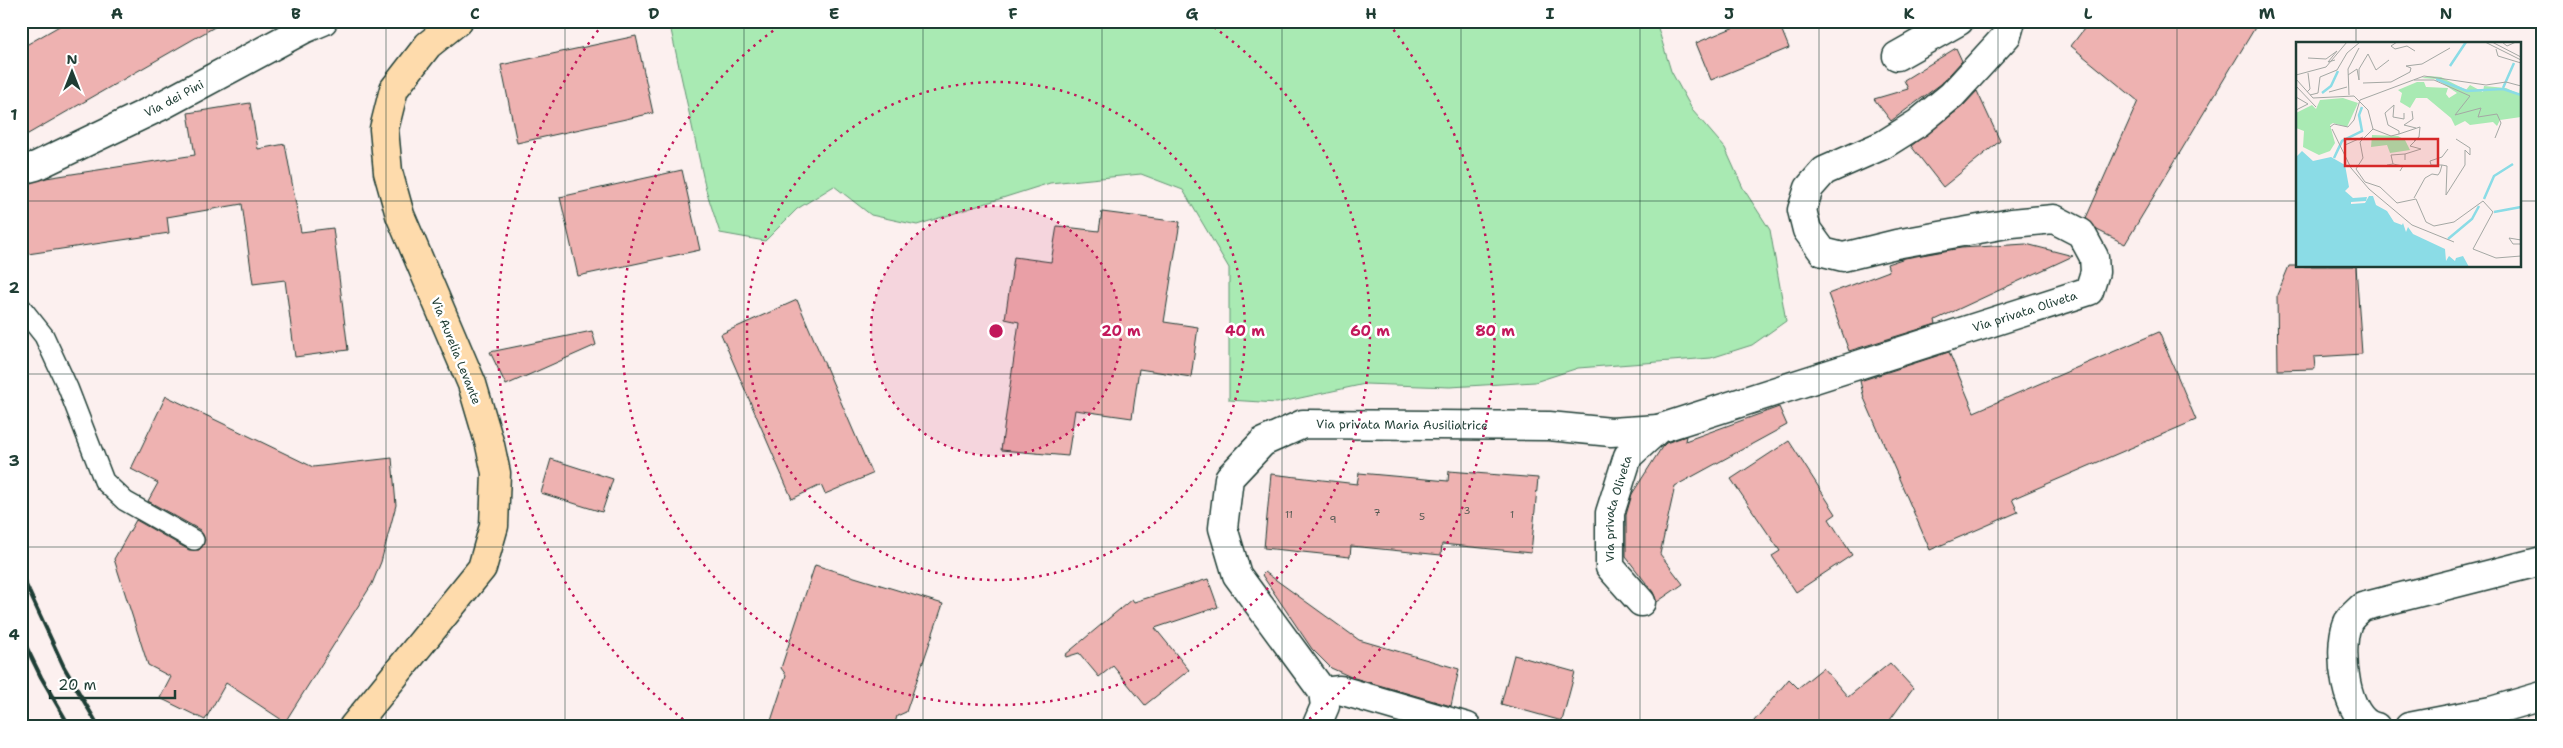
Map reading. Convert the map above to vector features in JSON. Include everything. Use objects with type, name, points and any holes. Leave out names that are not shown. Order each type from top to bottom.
[{"type":"main road","name":"Via Aurelia Levante","points":[[353,727],[482,568],[494,526],[496,473],[490,445],[472,384],[400,214],[388,172],[384,129],[394,89],[428,45],[458,21]]},
{"type":"street","name":"Via dei Pini","points":[[21,170],[36,166],[159,106],[304,29],[323,21]]},
{"type":"street","points":[[1897,56],[1959,21]]},
{"type":"street","name":"Via privata Oliveta","points":[[1641,602],[1610,567],[1610,513],[1628,456],[1658,429],[2089,291],[2096,272],[2094,258],[2081,233],[2054,219],[2012,223],[1896,244],[1842,258],[1823,252],[1807,230],[1802,210],[1809,188],[1824,171],[1883,145],[1918,123],[1952,95],[2006,35],[2011,21]]},
{"type":"street","name":"Via privata Maria Ausiliatrice","points":[[1323,692],[1237,575],[1223,528],[1229,478],[1264,442],[1303,424],[1549,426],[1611,432],[1658,429]]},
{"type":"street","points":[[2376,727],[2370,726],[2355,710],[2346,690],[2344,646],[2347,624],[2362,606],[2542,561]]},
{"type":"street","points":[[1316,727],[1325,706],[1323,692],[1340,690],[1467,727]]},
{"type":"street","points":[[2409,727],[2491,711],[2542,696]]},
{"type":"lane","points":[[21,307],[44,336],[68,388],[104,480],[125,501],[194,540]]},
{"type":"green space","points":[[669,21],[1645,21],[1658,28],[1671,71],[1693,111],[1725,148],[1743,188],[1770,230],[1786,321],[1752,345],[1711,358],[1578,368],[1535,382],[1450,387],[1365,384],[1277,403],[1229,400],[1229,268],[1183,190],[1141,174],[1050,183],[917,225],[871,215],[834,186],[797,209],[765,241],[720,233],[706,190]]},
{"type":"building","points":[[68,21],[225,21],[21,138],[21,48]]},
{"type":"building","points":[[1749,21],[1778,21],[1789,48],[1711,80],[1696,43]]},
{"type":"building","points":[[2090,21],[2259,21],[2125,244],[2097,230],[2086,218],[2138,101],[2071,46]]},
{"type":"building","points":[[636,36],[653,113],[517,143],[501,65]]},
{"type":"building","points":[[1956,48],[1962,61],[1941,84],[1891,121],[1874,99],[1908,89],[1904,80]]},
{"type":"building","points":[[1977,91],[2000,141],[1943,187],[1911,146],[1962,107]]},
{"type":"building","points":[[250,103],[258,149],[285,144],[301,232],[333,228],[348,350],[295,357],[285,280],[253,284],[242,204],[167,217],[169,233],[21,255],[21,185],[46,178],[195,155],[188,113]]},
{"type":"building","points":[[682,170],[700,250],[578,276],[560,197]]},
{"type":"building","points":[[1102,212],[1180,222],[1164,322],[1198,327],[1191,377],[1139,369],[1132,418],[1075,410],[1068,456],[1001,450],[1019,322],[1005,319],[1014,257],[1051,262],[1057,226],[1099,231]]},
{"type":"building","points":[[2026,244],[2073,256],[1935,320],[1936,324],[1849,351],[1828,294],[1889,271],[1887,264],[1905,258],[1961,248]]},
{"type":"building","points":[[2289,266],[2296,266],[2296,268],[2356,268],[2362,354],[2314,357],[2315,369],[2278,370],[2277,295]]},
{"type":"building","points":[[797,300],[872,474],[825,494],[821,485],[792,499],[721,334]]},
{"type":"building","points":[[592,331],[596,345],[506,385],[490,352]]},
{"type":"building","points":[[2159,332],[2196,420],[2012,499],[2018,512],[1930,550],[1864,398],[1860,381],[1949,352],[1974,412]]},
{"type":"building","points":[[166,396],[313,467],[392,458],[396,505],[381,562],[372,584],[285,722],[226,683],[205,720],[160,698],[171,677],[148,665],[114,559],[136,520],[189,550],[199,550],[205,540],[200,530],[148,501],[158,483],[131,469]]},
{"type":"building","points":[[1779,407],[1787,425],[1675,486],[1660,554],[1683,584],[1657,602],[1653,592],[1626,557],[1626,515],[1632,494],[1666,443],[1686,436],[1685,441]]},
{"type":"building","points":[[1789,441],[1836,514],[1829,519],[1852,555],[1796,592],[1772,556],[1780,551],[1731,479]]},
{"type":"building","points":[[551,459],[613,479],[602,512],[541,493]]},
{"type":"building","points":[[1449,471],[1538,478],[1531,553],[1442,544],[1441,555],[1351,546],[1350,557],[1264,548],[1271,474],[1357,484],[1359,473],[1448,481]]},
{"type":"building","points":[[815,565],[943,604],[906,712],[897,716],[894,727],[769,727],[786,675],[781,668]]},
{"type":"building","points":[[1265,572],[1359,640],[1459,669],[1451,706],[1351,677],[1331,668],[1312,649],[1262,575]]},
{"type":"building","points":[[1208,579],[1218,607],[1155,628],[1189,670],[1145,705],[1113,666],[1099,677],[1079,653],[1066,657],[1065,655],[1132,599],[1134,602]]},
{"type":"building","points":[[1514,655],[1575,672],[1562,721],[1501,704]]},
{"type":"building","points":[[1890,663],[1913,688],[1885,727],[1749,727],[1789,679],[1798,688],[1823,668],[1848,697]]},
{"type":"railway","points":[[21,574],[64,667],[99,727]]},
{"type":"railway","points":[[21,636],[41,677],[70,727]]}]
